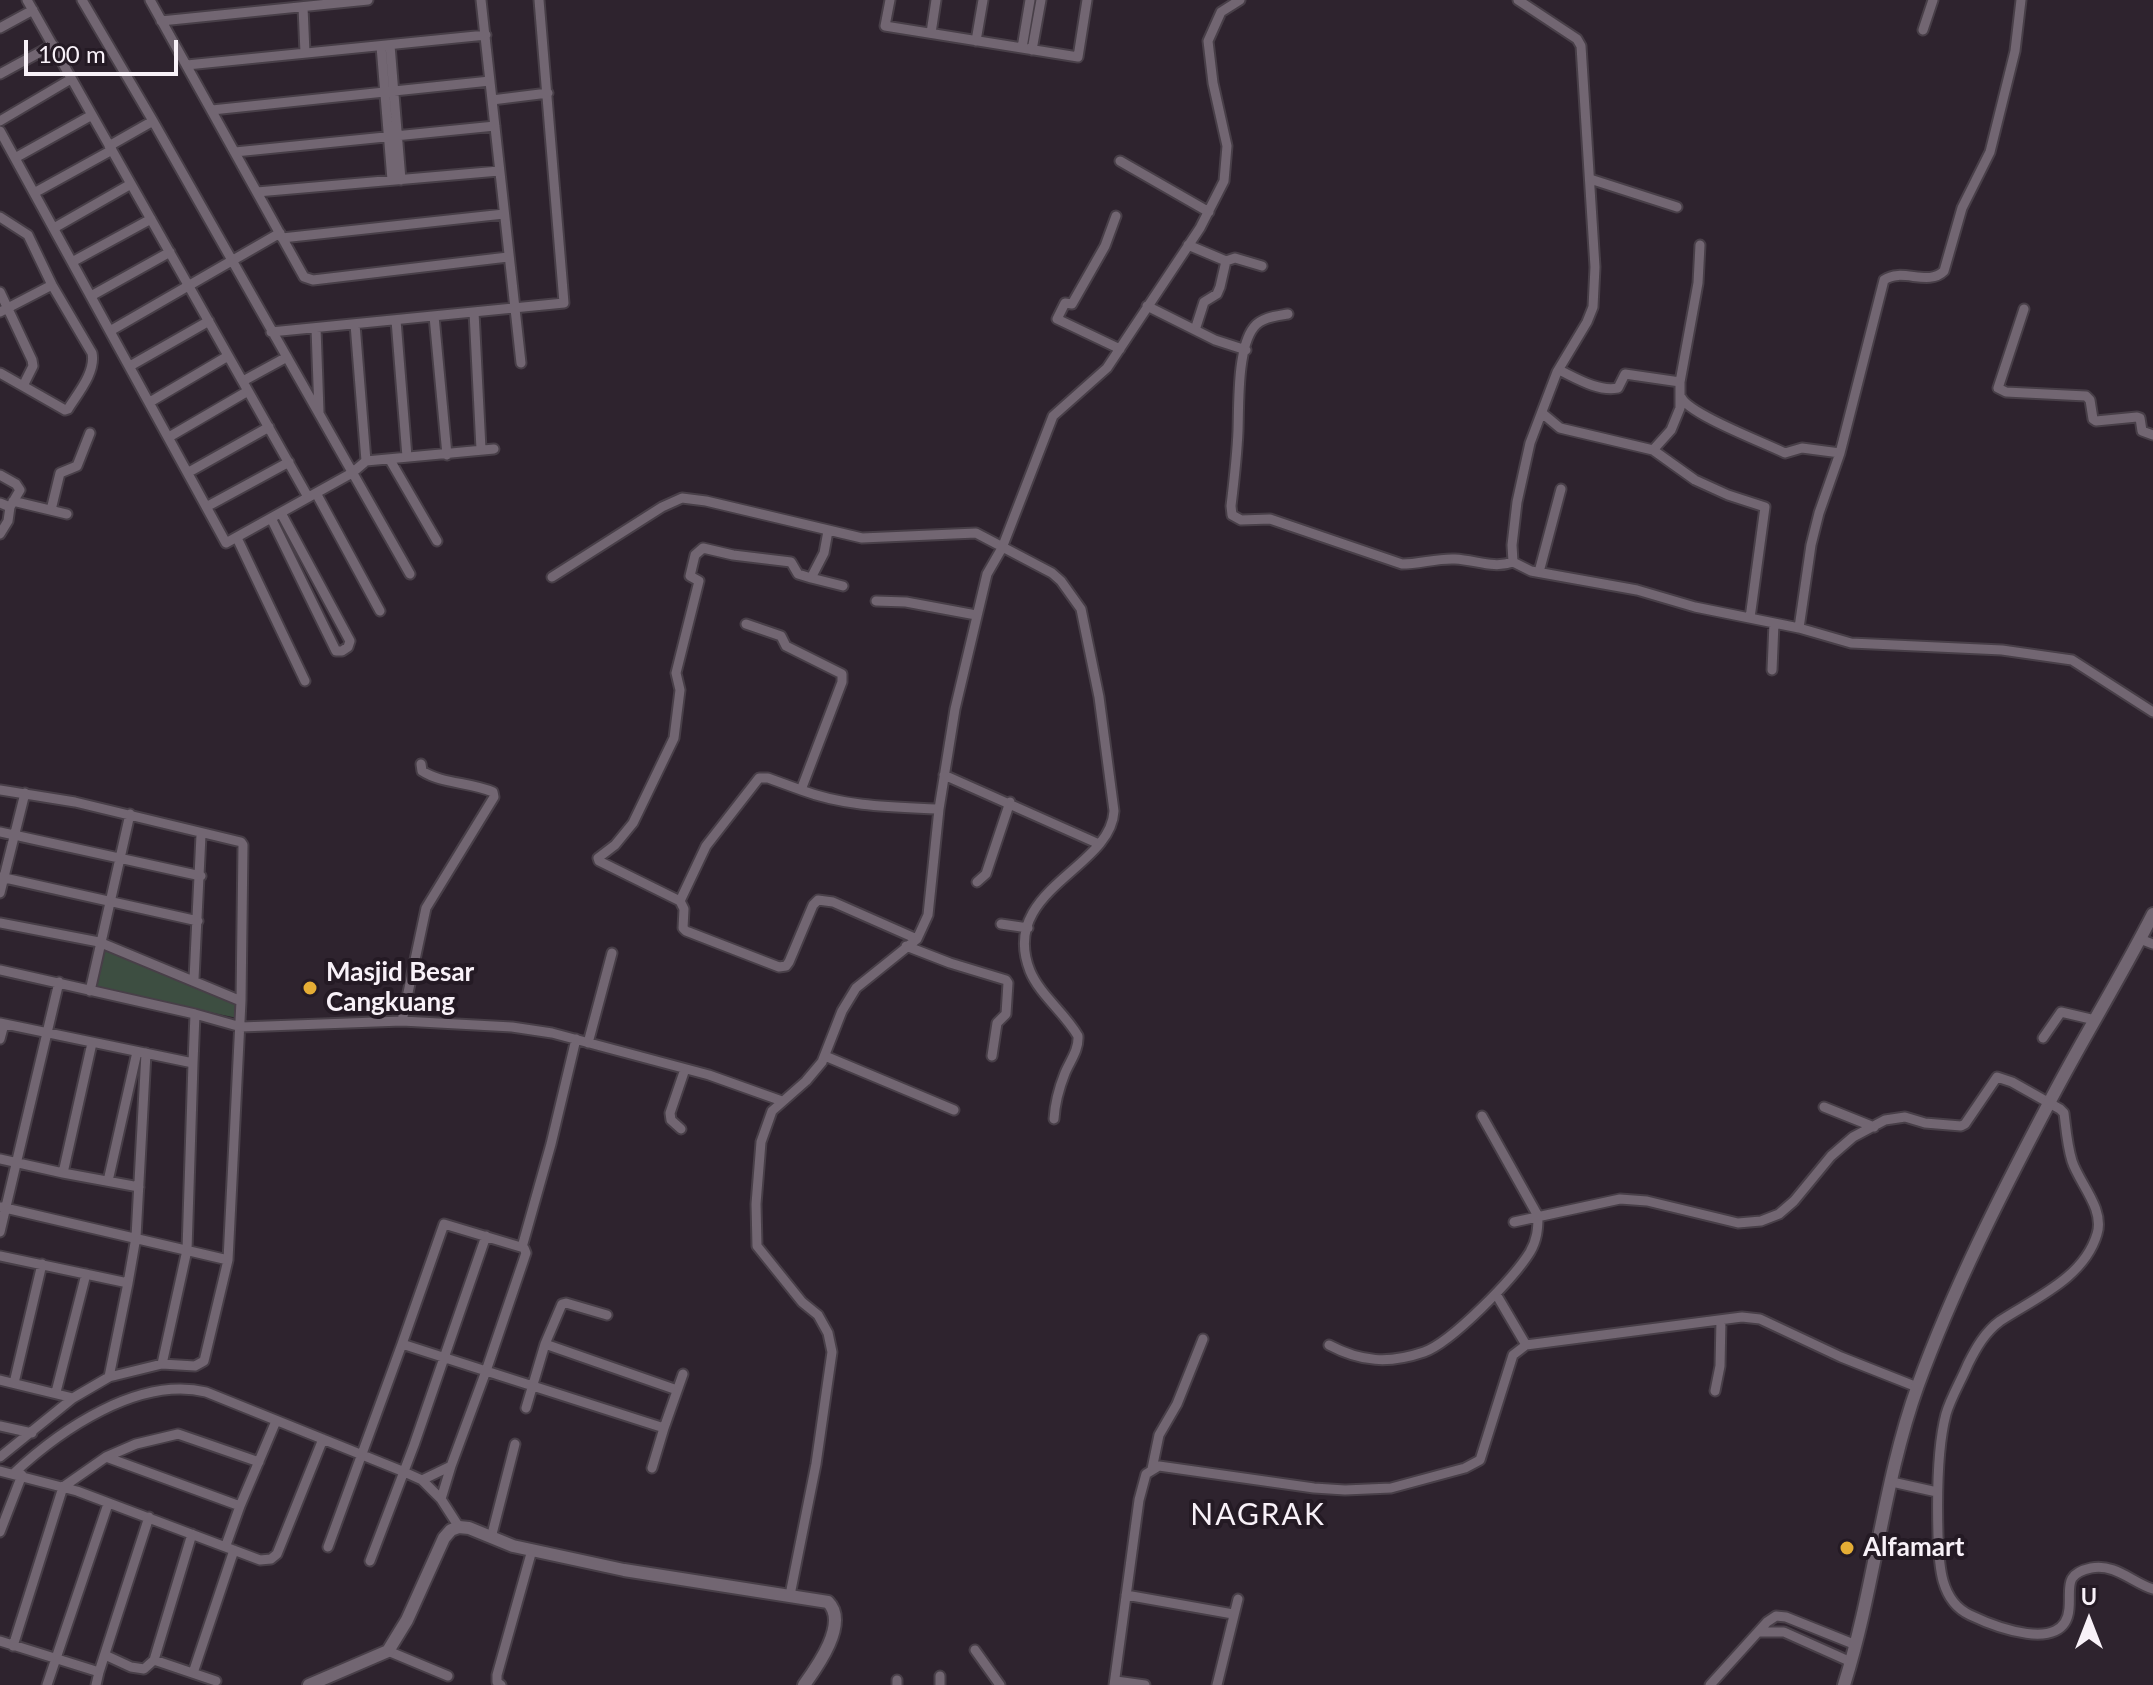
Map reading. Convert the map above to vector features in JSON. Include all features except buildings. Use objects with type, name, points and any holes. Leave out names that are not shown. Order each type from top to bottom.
[{"type":"street","points":[[27,0],[289,462],[312,495],[380,611]]},
{"type":"street","points":[[82,0],[410,574]]},
{"type":"street","points":[[150,0],[281,235],[299,273],[307,279],[508,257]]},
{"type":"street","points":[[161,21],[368,0]]},
{"type":"street","points":[[481,0],[521,363]]},
{"type":"street","points":[[271,332],[564,303],[539,0]]},
{"type":"street","points":[[890,0],[885,26],[1078,57],[1087,0]]},
{"type":"street","points":[[931,33],[936,0]]},
{"type":"street","points":[[976,41],[983,0]]},
{"type":"street","points":[[1027,49],[1030,0]]},
{"type":"street","points":[[1027,49],[1041,0]]},
{"type":"street","points":[[1219,0],[1229,6]]},
{"type":"street","points":[[790,1595],[816,1464],[832,1352],[828,1333],[818,1315],[802,1302],[757,1246],[756,1204],[761,1142],[772,1111],[806,1081],[825,1056],[842,1011],[856,988],[917,939],[928,915],[944,775],[987,574],[1002,548],[1053,416],[1107,368],[1209,212],[1224,181],[1226,135],[1213,83],[1208,41],[1215,21],[1229,6],[1240,0]]},
{"type":"street","points":[[1518,0],[1577,39],[1581,46],[1595,267],[1593,307],[1559,370],[1527,451],[1519,485],[1513,562],[1519,567],[1539,572],[1637,590],[1695,607],[1799,628],[1851,643],[2002,650],[2072,660],[2153,712]]},
{"type":"street","points":[[1923,30],[1933,0]]},
{"type":"street","points":[[1799,628],[1811,545],[1840,453],[1884,280],[1890,275],[1934,277],[1944,271],[1962,208],[1990,152],[2015,51],[2021,0]]},
{"type":"street","points":[[303,7],[305,53]]},
{"type":"street","points":[[0,28],[33,10]]},
{"type":"street","points":[[187,65],[486,35]]},
{"type":"street","points":[[0,74],[53,45]]},
{"type":"street","points":[[385,45],[397,180]]},
{"type":"street","points":[[0,121],[71,79]]},
{"type":"street","points":[[212,110],[490,81]]},
{"type":"street","points":[[492,100],[548,93]]},
{"type":"street","points":[[15,158],[92,115]]},
{"type":"street","points":[[34,193],[153,121]]},
{"type":"street","points":[[235,152],[495,126]]},
{"type":"street","points":[[0,131],[226,543],[352,473],[366,461],[494,449]]},
{"type":"street","points":[[1120,161],[1209,212]]},
{"type":"street","points":[[257,192],[499,171]]},
{"type":"street","points":[[1590,179],[1677,207]]},
{"type":"street","points":[[54,228],[131,184]]},
{"type":"street","points":[[110,331],[281,235],[504,214]]},
{"type":"street","points":[[1116,216],[1105,246],[1072,304],[1065,303],[1057,319],[1120,349]]},
{"type":"street","points":[[0,217],[28,235],[52,285],[92,353],[92,368],[65,410],[0,373]]},
{"type":"street","points":[[72,262],[151,219]]},
{"type":"street","points":[[1188,245],[1226,261],[1235,258],[1262,266]]},
{"type":"street","points":[[1653,450],[1671,430],[1680,408],[1680,382],[1698,283],[1700,245]]},
{"type":"street","points":[[91,296],[170,252]]},
{"type":"street","points":[[1195,330],[1204,302],[1217,294],[1226,261]]},
{"type":"street","points":[[4,310],[52,285]]},
{"type":"street","points":[[0,292],[4,310],[33,363],[23,386]]},
{"type":"street","points":[[1147,306],[1215,340],[1246,350]]},
{"type":"street","points":[[2024,309],[1998,388],[2006,392],[2086,396],[2096,421],[2137,417],[2140,418],[2142,431],[2153,435]]},
{"type":"street","points":[[474,312],[481,449]]},
{"type":"street","points":[[1288,314],[1259,322],[1253,328],[1246,350],[1239,385],[1231,506],[1236,519],[1270,519],[1402,564],[1452,559],[1501,566],[1513,562]]},
{"type":"street","points":[[434,316],[447,455]]},
{"type":"street","points":[[396,320],[407,457]]},
{"type":"street","points":[[130,366],[209,321]]},
{"type":"street","points":[[355,324],[366,461]]},
{"type":"street","points":[[316,328],[319,414]]},
{"type":"street","points":[[150,402],[228,356]]},
{"type":"street","points":[[243,381],[287,357]]},
{"type":"street","points":[[1559,370],[1609,389],[1618,388],[1625,374],[1680,382]]},
{"type":"street","points":[[169,437],[248,391]]},
{"type":"street","points":[[1681,397],[1684,404],[1700,413],[1751,440],[1785,453],[1802,448],[1840,453]]},
{"type":"street","points":[[1542,413],[1560,428],[1653,450],[1695,480],[1765,507],[1750,618]]},
{"type":"street","points":[[189,472],[269,427]]},
{"type":"street","points":[[51,510],[60,473],[77,466],[90,433]]},
{"type":"street","points":[[390,460],[437,541]]},
{"type":"street","points":[[208,506],[289,462]]},
{"type":"street","points":[[0,475],[20,490],[8,504],[8,521],[0,534]]},
{"type":"street","points":[[1539,572],[1561,489]]},
{"type":"street","points":[[552,577],[662,507],[682,498],[876,539],[976,533],[1052,573],[1081,609],[1099,697],[1114,811],[1114,821],[1099,844],[1044,896],[1028,928],[1027,956],[1034,980],[1078,1036],[1076,1050],[1055,1102],[1054,1119]]},
{"type":"street","points":[[8,504],[67,514]]},
{"type":"street","points":[[276,516],[350,641],[342,651],[336,651],[276,516]]},
{"type":"street","points":[[811,578],[824,553],[828,531]]},
{"type":"street","points":[[237,538],[305,681]]},
{"type":"street","points":[[843,586],[798,574],[791,562],[703,548],[695,555],[690,576],[699,581],[676,673],[680,690],[674,738],[633,823],[615,845],[598,858],[680,901],[686,931],[779,967],[789,962],[813,905],[818,900],[833,902],[917,939]]},
{"type":"street","points":[[876,601],[906,602],[976,615]]},
{"type":"street","points":[[1772,670],[1774,623]]},
{"type":"street","points":[[746,624],[781,636],[786,646],[842,674],[842,682],[801,790]]},
{"type":"street","points":[[402,1021],[426,908],[494,797],[493,792],[483,787],[429,776],[422,771],[421,764]]},
{"type":"street","points":[[944,775],[1099,844]]},
{"type":"street","points":[[680,901],[706,846],[759,778],[862,806],[882,804],[939,809]]},
{"type":"street","points":[[0,790],[130,814],[201,835],[237,839],[243,845],[241,1027],[228,1260],[204,1361],[195,1366],[162,1364],[109,1377],[73,1398],[0,1457]]},
{"type":"street","points":[[0,893],[25,793]]},
{"type":"street","points":[[977,882],[986,874],[1010,802]]},
{"type":"street","points":[[90,991],[130,814]]},
{"type":"street","points":[[0,832],[201,876]]},
{"type":"street","points":[[194,979],[201,835]]},
{"type":"street","points":[[2,877],[198,921]]},
{"type":"street","points":[[1844,1685],[1856,1645],[1906,1421],[1917,1387],[1957,1290],[2048,1104],[2095,1020],[2147,942],[2153,914]]},
{"type":"street","points":[[0,923],[99,942],[241,1001]]},
{"type":"street","points":[[1001,924],[1028,928]]},
{"type":"street","points":[[906,946],[1006,980],[1006,1014],[997,1023],[992,1056]]},
{"type":"street","points":[[588,1043],[612,953]]},
{"type":"street","points":[[0,970],[241,1027],[402,1021],[512,1027],[576,1039],[685,1069],[782,1101]]},
{"type":"street","points":[[0,1232],[3,1208],[59,982]]},
{"type":"street","points":[[2043,1038],[2061,1012],[2095,1020]]},
{"type":"street","points":[[162,1364],[187,1250],[195,1014]]},
{"type":"street","points":[[0,1039],[2,1023],[193,1063]]},
{"type":"street","points":[[522,1247],[576,1039]]},
{"type":"street","points":[[63,1173],[92,1043]]},
{"type":"street","points":[[108,1181],[141,1053]]},
{"type":"street","points":[[109,1377],[136,1237],[141,1053]]},
{"type":"street","points":[[825,1056],[954,1110]]},
{"type":"street","points":[[681,1129],[669,1117],[685,1069]]},
{"type":"street","points":[[1514,1222],[1620,1199],[1647,1201],[1738,1223],[1761,1221],[1779,1214],[1794,1201],[1831,1156],[1853,1137],[1885,1120],[1905,1117],[1925,1123],[1961,1126],[1997,1077],[2012,1082],[2064,1113],[2071,1157],[2098,1218],[2097,1235],[2088,1253],[2068,1276],[1985,1333],[1946,1415],[1937,1492],[1941,1576],[1954,1605],[1969,1615],[2028,1635],[2048,1634],[2064,1621],[2069,1610],[2067,1594],[2070,1581],[2075,1574],[2093,1567],[2120,1572],[2153,1589]]},
{"type":"street","points":[[1824,1107],[1874,1127]]},
{"type":"street","points":[[1329,1345],[1351,1357],[1370,1360],[1401,1358],[1427,1351],[1496,1294],[1530,1251],[1538,1233],[1538,1216],[1482,1116]]},
{"type":"street","points":[[0,1159],[139,1187]]},
{"type":"street","points":[[3,1208],[228,1260]]},
{"type":"street","points":[[328,1547],[363,1456],[442,1226],[448,1223],[527,1250],[441,1499]]},
{"type":"street","points":[[370,1561],[486,1236]]},
{"type":"street","points":[[0,1256],[128,1283]]},
{"type":"street","points":[[14,1383],[42,1264]]},
{"type":"street","points":[[56,1392],[86,1274]]},
{"type":"street","points":[[1496,1294],[1526,1345]]},
{"type":"street","points":[[526,1408],[545,1344],[564,1303],[607,1315]]},
{"type":"street","points":[[1152,1469],[1168,1466],[1314,1488],[1391,1488],[1465,1468],[1480,1460],[1513,1355],[1526,1345],[1721,1320],[1760,1319],[1841,1357],[1917,1387]]},
{"type":"street","points":[[1715,1391],[1719,1379],[1721,1320]]},
{"type":"street","points":[[1145,1685],[1115,1683],[1139,1500],[1143,1480],[1152,1469],[1159,1435],[1177,1404],[1203,1339]]},
{"type":"street","points":[[402,1344],[664,1428]]},
{"type":"street","points":[[545,1344],[677,1390]]},
{"type":"street","points":[[652,1468],[683,1374]]},
{"type":"street","points":[[0,1380],[73,1398]]},
{"type":"street","points":[[0,1532],[10,1473],[57,1437],[114,1405],[167,1388],[206,1392],[422,1480],[441,1499],[459,1527]]},
{"type":"street","points":[[193,1673],[240,1506],[276,1421]]},
{"type":"street","points":[[0,1426],[32,1433]]},
{"type":"street","points":[[13,1646],[63,1487],[106,1457],[136,1444],[178,1434],[259,1462]]},
{"type":"street","points":[[10,1473],[63,1487],[260,1560],[271,1559],[277,1554],[323,1439]]},
{"type":"street","points":[[491,1538],[515,1444]]},
{"type":"street","points":[[106,1457],[240,1506]]},
{"type":"street","points":[[422,1480],[451,1466]]},
{"type":"street","points":[[1892,1482],[1937,1492]]},
{"type":"street","points":[[47,1685],[108,1504]]},
{"type":"street","points":[[96,1685],[149,1517]]},
{"type":"street","points":[[315,1684],[388,1651],[403,1628],[444,1538],[459,1527],[532,1550],[639,1573],[828,1602],[834,1607],[835,1614],[828,1646],[804,1685]]},
{"type":"street","points":[[105,1655],[131,1667],[144,1669],[154,1660],[192,1534]]},
{"type":"street","points":[[501,1685],[497,1682],[497,1675],[532,1550]]},
{"type":"street","points":[[1126,1595],[1233,1614]]},
{"type":"street","points":[[1217,1685],[1238,1599]]},
{"type":"street","points":[[1714,1684],[1770,1619],[1781,1616],[1856,1645]]},
{"type":"street","points":[[1759,1632],[1784,1632],[1851,1662]]},
{"type":"street","points":[[0,1641],[99,1672]]},
{"type":"street","points":[[975,1650],[1000,1685]]},
{"type":"street","points":[[388,1651],[448,1676]]},
{"type":"street","points":[[154,1660],[216,1681]]},
{"type":"green space","points":[[101,944],[241,1001],[242,1019],[90,987]]},
{"type":"place","name":"Masjid Besar Cangkuang","points":[[310,988]]},
{"type":"place","name":"Alfamart","points":[[1847,1548]]},
{"type":"district","name":"NAGRAK","points":[[1258,1515]]}]
